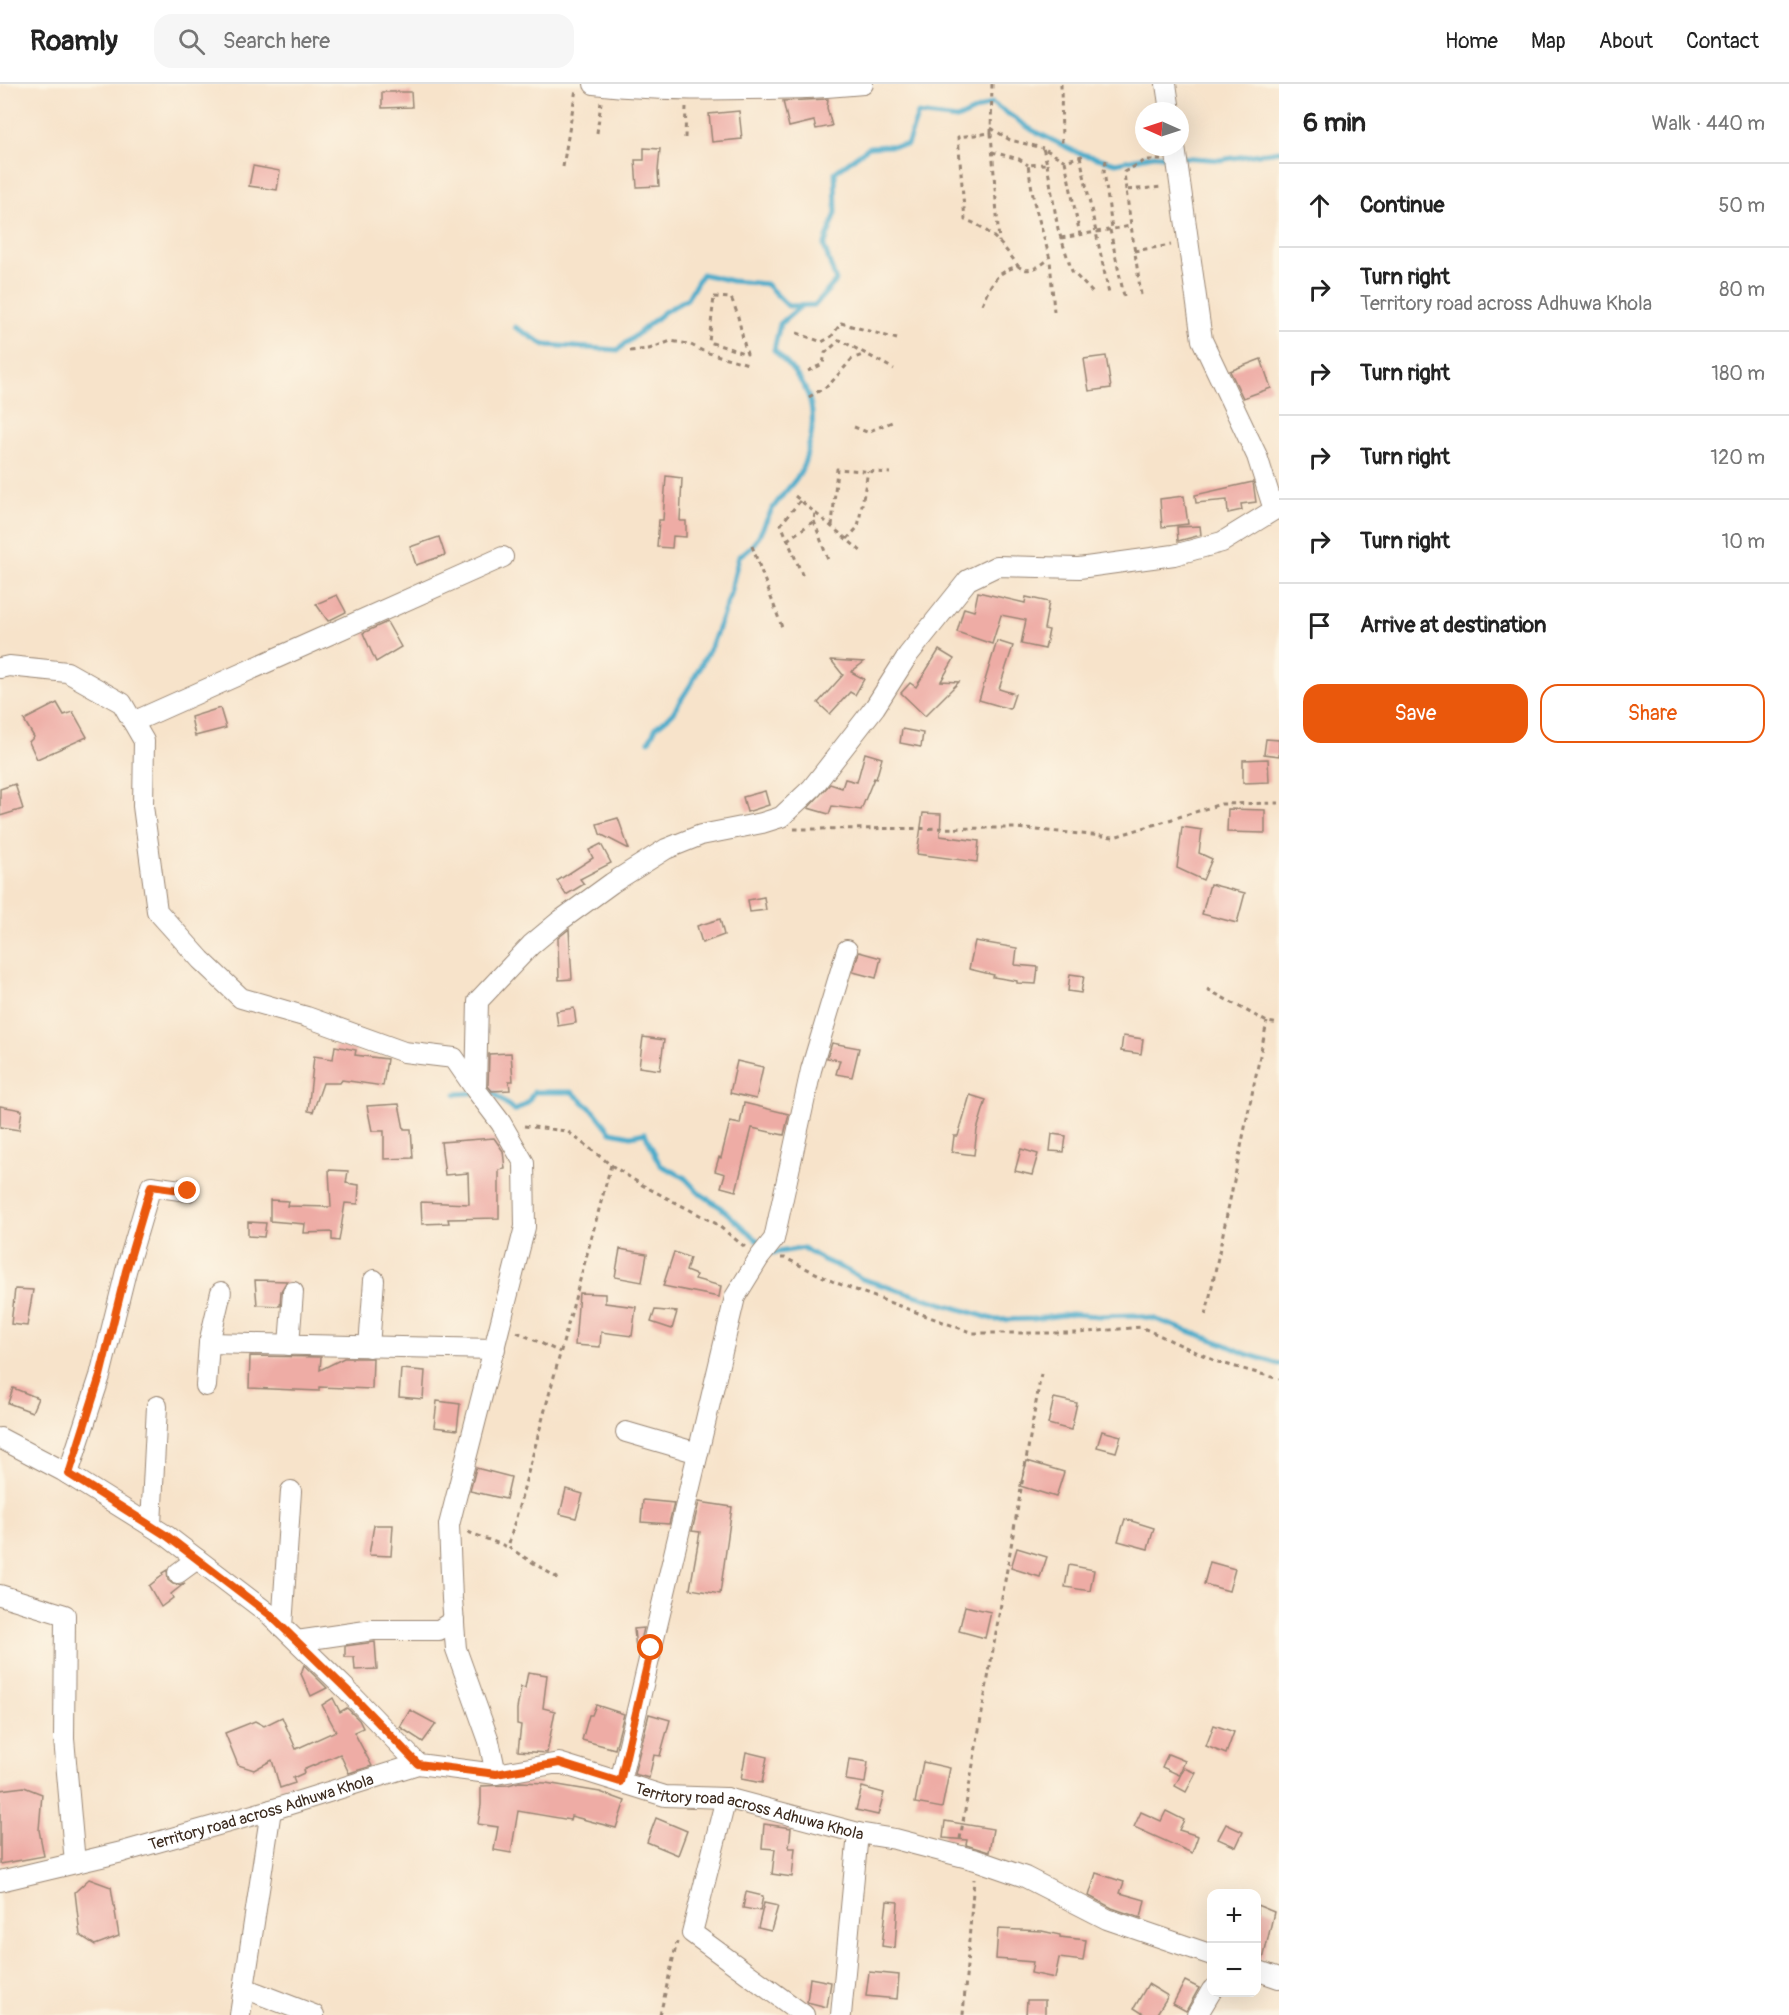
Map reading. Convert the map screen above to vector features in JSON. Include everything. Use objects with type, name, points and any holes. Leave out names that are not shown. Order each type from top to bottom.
[{"type":"street","points":[[599,85],[650,90],[687,90],[823,88],[863,84]]},
{"type":"street","points":[[1166,84],[1169,102]]},
{"type":"street","points":[[476,1090],[478,1001],[531,945],[612,883],[666,849],[701,835],[782,817],[812,788],[875,707],[908,655],[968,580],[997,566],[1079,568],[1174,555],[1222,542],[1277,509],[1257,456],[1202,340],[1175,156]]},
{"type":"street","points":[[133,722],[503,557]]},
{"type":"street","points":[[0,668],[9,666],[67,672],[122,703],[144,741],[143,806],[158,911],[201,960],[241,998],[307,1017],[404,1052],[454,1058],[501,1123],[524,1163],[525,1227],[502,1325],[449,1525],[456,1649],[489,1741],[496,1774]]},
{"type":"street","points":[[620,1782],[735,1297],[759,1258],[774,1239],[811,1070],[847,950]]},
{"type":"street","points":[[69,1474],[100,1376],[126,1271],[151,1186],[188,1191]]},
{"type":"street","points":[[369,1347],[374,1280]]},
{"type":"street","points":[[206,1386],[209,1343],[221,1292]]},
{"type":"street","points":[[289,1345],[293,1292]]},
{"type":"street","points":[[209,1343],[495,1349]]},
{"type":"street","points":[[151,1525],[157,1406]]},
{"type":"street","points":[[626,1432],[698,1453]]},
{"type":"street","points":[[0,1438],[69,1474],[151,1525],[269,1614],[418,1764]]},
{"type":"street","points":[[282,1627],[291,1491]]},
{"type":"street","points":[[178,1573],[197,1559]]},
{"type":"street","points":[[0,1595],[65,1615],[64,1739],[75,1863]]},
{"type":"street","points":[[297,1641],[374,1630],[439,1630],[454,1620]]},
{"type":"street","name":"Territory road across Adhuwa Khola","points":[[0,1881],[271,1810],[418,1764],[496,1774],[559,1763],[665,1796],[726,1798],[858,1833],[895,1839],[966,1858],[1025,1877],[1107,1919],[1207,1953]]},
{"type":"street","points":[[726,1798],[692,1933],[804,2015]]},
{"type":"street","points":[[240,2015],[271,1810]]},
{"type":"street","points":[[841,2015],[858,1833]]},
{"type":"street","points":[[1261,1971],[1279,1978]]},
{"type":"street","points":[[244,1988],[314,2015]]},
{"type":"street","points":[[1197,2015],[1208,1997]]},
{"type":"path","points":[[563,168],[577,84]]},
{"type":"path","points":[[993,84],[991,131],[999,243]]},
{"type":"path","points":[[1061,84],[1062,145]]},
{"type":"path","points":[[597,132],[599,85]]},
{"type":"path","points":[[685,138],[687,90]]},
{"type":"path","points":[[1050,259],[1032,270],[1022,269],[999,243],[973,222],[965,220],[958,137],[991,131],[1010,140],[1043,148],[1065,161],[1080,235]]},
{"type":"path","points":[[1043,148],[1061,238],[1072,271],[1094,294]]},
{"type":"path","points":[[992,152],[1019,159],[1028,165],[1047,164]]},
{"type":"path","points":[[1065,161],[1085,155]]},
{"type":"path","points":[[1080,156],[1109,294]]},
{"type":"path","points":[[1141,295],[1124,172],[1146,160],[1163,156]]},
{"type":"path","points":[[1106,160],[1104,171],[1111,229],[1124,296]]},
{"type":"path","points":[[1028,165],[1034,202],[1050,259],[1054,312]]},
{"type":"path","points":[[1126,190],[1180,186]]},
{"type":"path","points":[[1061,238],[1131,226]]},
{"type":"path","points":[[1134,251],[1188,242]]},
{"type":"path","points":[[982,304],[989,288],[1001,271],[1018,266]]},
{"type":"path","points":[[705,352],[709,342],[714,297],[731,298],[739,314],[740,332],[747,354],[709,342]]},
{"type":"path","points":[[797,333],[822,342],[832,336],[841,323],[897,339]]},
{"type":"path","points":[[630,351],[649,349],[671,340],[748,364]]},
{"type":"path","points":[[808,371],[823,364],[825,353],[840,340],[894,369]]},
{"type":"path","points":[[809,397],[829,385],[852,359],[865,354]]},
{"type":"path","points":[[854,427],[867,432],[892,422]]},
{"type":"path","points":[[832,525],[837,469],[890,473]]},
{"type":"path","points":[[848,539],[858,527],[868,471]]},
{"type":"path","points":[[795,496],[862,552]]},
{"type":"path","points":[[800,501],[781,524],[803,577]]},
{"type":"path","points":[[814,512],[814,521],[828,560]]},
{"type":"path","points":[[788,540],[814,521]]},
{"type":"path","points":[[752,546],[783,630]]},
{"type":"path","points":[[762,823],[798,830],[1015,828],[1114,837],[1221,804],[1279,802]]},
{"type":"path","points":[[1207,989],[1267,1022],[1279,1024]]},
{"type":"path","points":[[1206,1315],[1267,1022]]},
{"type":"path","points":[[501,1123],[567,1131],[611,1166],[715,1223],[759,1258],[785,1258],[834,1282],[973,1333],[1078,1333],[1141,1327],[1218,1362],[1279,1379]]},
{"type":"path","points":[[508,1547],[611,1166]]},
{"type":"path","points":[[502,1325],[561,1353]]},
{"type":"path","points":[[963,2015],[966,1858],[1041,1374]]},
{"type":"path","points":[[449,1525],[508,1547],[559,1579]]},
{"type":"path","points":[[660,2015],[679,1933],[692,1933]]},
{"type":"building","points":[[382,92],[411,92],[412,107],[382,108]]},
{"type":"building","points":[[828,99],[827,108],[832,126],[816,129],[814,121],[789,127],[783,101]]},
{"type":"building","points":[[739,111],[742,139],[712,142],[709,114]]},
{"type":"building","points":[[644,148],[660,149],[659,186],[637,187],[635,160],[644,160]]},
{"type":"building","points":[[253,166],[280,171],[277,190],[249,186]]},
{"type":"building","points":[[1106,356],[1111,388],[1089,391],[1084,359]]},
{"type":"building","points":[[1261,359],[1271,388],[1243,398],[1230,371]]},
{"type":"building","points":[[666,476],[682,478],[680,521],[686,521],[686,537],[673,536],[672,548],[657,547],[659,520],[663,520]]},
{"type":"building","points":[[1253,482],[1256,502],[1241,504],[1242,510],[1228,513],[1227,500],[1196,503],[1195,495]]},
{"type":"building","points":[[1184,496],[1188,524],[1162,527],[1160,499]]},
{"type":"building","points":[[1200,526],[1201,535],[1178,541],[1177,527]]},
{"type":"building","points":[[439,537],[445,555],[416,565],[410,547]]},
{"type":"building","points":[[978,592],[1025,603],[1026,597],[1049,602],[1044,629],[1049,630],[1045,649],[1021,644],[1026,620],[1001,615],[992,644],[957,632],[964,608],[974,611]]},
{"type":"building","points":[[337,595],[346,612],[328,621],[316,604]]},
{"type":"building","points":[[387,622],[401,647],[376,662],[363,633]]},
{"type":"building","points":[[997,641],[1013,646],[999,689],[1015,694],[1010,709],[979,700]]},
{"type":"building","points":[[939,650],[954,659],[941,681],[959,682],[925,716],[901,693],[910,683],[916,687]]},
{"type":"building","points":[[831,660],[864,662],[851,672],[864,679],[855,695],[850,692],[830,714],[818,703],[843,675]]},
{"type":"building","points":[[57,703],[64,715],[73,712],[87,737],[37,759],[29,742],[34,737],[24,720]]},
{"type":"building","points":[[220,708],[226,728],[195,736],[191,717]]},
{"type":"building","points":[[902,729],[923,733],[921,747],[900,743]]},
{"type":"building","points":[[1266,739],[1279,740],[1279,756],[1264,754]]},
{"type":"building","points":[[865,753],[882,758],[876,779],[874,778],[861,810],[832,806],[829,814],[808,808],[830,784],[842,788],[845,779],[857,782]]},
{"type":"building","points":[[1268,759],[1269,782],[1243,783],[1243,760]]},
{"type":"building","points":[[15,784],[23,809],[0,816],[0,789]]},
{"type":"building","points":[[765,791],[769,805],[747,812],[743,797]]},
{"type":"building","points":[[1228,809],[1265,810],[1265,833],[1227,832]]},
{"type":"building","points":[[923,813],[941,814],[940,836],[979,841],[977,862],[917,854]]},
{"type":"building","points":[[618,818],[629,849],[600,834],[597,824]]},
{"type":"building","points":[[1182,827],[1202,830],[1199,853],[1212,859],[1203,880],[1177,868]]},
{"type":"building","points":[[601,844],[611,863],[580,879],[584,884],[566,895],[557,881],[593,858],[589,850]]},
{"type":"building","points":[[1210,884],[1245,893],[1237,923],[1202,914]]},
{"type":"building","points":[[764,897],[766,910],[750,912],[748,900]]},
{"type":"building","points":[[720,919],[724,935],[702,943],[697,926]]},
{"type":"building","points":[[569,929],[572,979],[559,980],[558,938]]},
{"type":"building","points":[[975,941],[1017,948],[1015,965],[1038,967],[1036,984],[1017,983],[1017,981],[993,977],[994,975],[969,969]]},
{"type":"building","points":[[859,952],[881,958],[876,978],[853,972]]},
{"type":"building","points":[[1070,974],[1084,976],[1081,993],[1068,991]]},
{"type":"building","points":[[574,1008],[576,1023],[558,1026],[556,1011]]},
{"type":"building","points":[[1123,1036],[1143,1039],[1141,1054],[1121,1051]]},
{"type":"building","points":[[643,1037],[664,1040],[660,1070],[639,1067]]},
{"type":"building","points":[[832,1043],[859,1048],[852,1077],[836,1074],[840,1060],[827,1058]]},
{"type":"building","points":[[335,1046],[356,1050],[355,1055],[387,1059],[383,1086],[342,1080],[340,1083],[323,1083],[313,1112],[308,1111],[314,1056],[333,1059]]},
{"type":"building","points":[[511,1053],[513,1081],[509,1081],[510,1090],[492,1091],[488,1086],[489,1054]]},
{"type":"building","points":[[737,1061],[763,1067],[756,1099],[730,1093]]},
{"type":"building","points":[[970,1095],[986,1100],[977,1130],[974,1155],[952,1152],[954,1136],[958,1136]]},
{"type":"building","points":[[744,1103],[789,1114],[784,1135],[752,1128],[736,1191],[721,1187],[725,1174],[715,1171],[719,1157],[721,1158],[730,1122],[740,1124]]},
{"type":"building","points":[[399,1104],[404,1129],[411,1129],[413,1158],[384,1159],[384,1131],[372,1131],[367,1106]]},
{"type":"building","points":[[0,1106],[22,1110],[19,1130],[0,1127]]},
{"type":"building","points":[[1052,1134],[1066,1136],[1064,1152],[1050,1151]]},
{"type":"building","points":[[494,1138],[503,1151],[505,1169],[499,1170],[499,1218],[448,1219],[449,1223],[422,1224],[421,1202],[469,1204],[468,1173],[445,1175],[441,1142]]},
{"type":"building","points":[[1021,1149],[1038,1154],[1032,1175],[1015,1171]]},
{"type":"building","points":[[329,1170],[348,1171],[346,1183],[359,1185],[358,1204],[345,1203],[339,1241],[332,1240],[332,1232],[304,1233],[305,1224],[270,1221],[270,1200],[288,1201],[287,1206],[331,1207]]},
{"type":"building","points":[[248,1222],[266,1223],[264,1237],[248,1236]]},
{"type":"building","points":[[620,1249],[647,1254],[642,1282],[615,1277]]},
{"type":"building","points":[[674,1252],[690,1258],[686,1271],[696,1275],[695,1279],[721,1286],[719,1297],[663,1286]]},
{"type":"building","points":[[255,1280],[287,1281],[281,1291],[280,1306],[257,1305]]},
{"type":"building","points":[[15,1289],[33,1290],[27,1326],[11,1324]]},
{"type":"building","points":[[579,1293],[605,1294],[605,1303],[636,1307],[632,1336],[601,1332],[600,1347],[575,1345]]},
{"type":"building","points":[[655,1310],[677,1312],[672,1329],[651,1322]]},
{"type":"building","points":[[250,1356],[321,1357],[320,1370],[344,1358],[373,1358],[372,1389],[319,1387],[319,1391],[249,1388]]},
{"type":"building","points":[[401,1369],[425,1371],[423,1399],[399,1397]]},
{"type":"building","points":[[13,1388],[38,1398],[32,1412],[8,1403]]},
{"type":"building","points":[[1054,1398],[1077,1403],[1071,1430],[1048,1424]]},
{"type":"building","points":[[437,1401],[460,1404],[457,1430],[434,1427]]},
{"type":"building","points":[[1102,1431],[1121,1436],[1116,1452],[1097,1447]]},
{"type":"building","points":[[1027,1461],[1064,1472],[1056,1497],[1020,1486]]},
{"type":"building","points":[[476,1468],[511,1477],[506,1499],[470,1491]]},
{"type":"building","points":[[566,1489],[583,1494],[576,1518],[560,1514]]},
{"type":"building","points":[[643,1500],[674,1503],[669,1524],[641,1522]]},
{"type":"building","points":[[699,1502],[732,1507],[720,1594],[690,1589],[700,1532],[692,1531]]},
{"type":"building","points":[[1125,1519],[1154,1528],[1148,1549],[1118,1541]]},
{"type":"building","points":[[374,1525],[393,1525],[391,1556],[369,1555]]},
{"type":"building","points":[[1017,1548],[1047,1557],[1040,1577],[1011,1568]]},
{"type":"building","points":[[1210,1562],[1235,1569],[1229,1591],[1204,1584]]},
{"type":"building","points":[[1069,1565],[1094,1570],[1090,1591],[1065,1587]]},
{"type":"building","points":[[167,1570],[168,1580],[173,1584],[185,1583],[171,1594],[173,1598],[161,1607],[149,1586]]},
{"type":"building","points":[[965,1606],[991,1612],[985,1638],[959,1631]]},
{"type":"building","points":[[644,1628],[639,1649],[636,1649],[634,1629]]},
{"type":"building","points":[[375,1642],[377,1669],[355,1670],[354,1657],[345,1657],[345,1646]]},
{"type":"building","points":[[304,1665],[327,1688],[311,1696],[301,1674]]},
{"type":"building","points":[[528,1672],[547,1675],[543,1708],[555,1711],[547,1753],[518,1751],[521,1725],[517,1724],[517,1709],[521,1687],[525,1688]]},
{"type":"building","points":[[333,1698],[340,1712],[347,1708],[359,1720],[363,1728],[354,1732],[372,1766],[349,1773],[340,1754],[303,1770],[304,1773],[293,1778],[295,1783],[280,1788],[272,1760],[254,1770],[238,1765],[225,1733],[255,1721],[264,1726],[282,1717],[296,1749],[336,1731],[322,1705]]},
{"type":"building","points":[[596,1705],[624,1714],[615,1749],[582,1740],[589,1715],[592,1715]]},
{"type":"building","points":[[410,1710],[436,1724],[423,1742],[400,1727]]},
{"type":"building","points":[[649,1714],[670,1720],[660,1756],[654,1755],[649,1778],[634,1774]]},
{"type":"building","points":[[1214,1725],[1234,1732],[1226,1754],[1206,1746]]},
{"type":"building","points":[[746,1752],[767,1757],[762,1783],[741,1779]]},
{"type":"building","points":[[1168,1754],[1185,1761],[1179,1775],[1162,1767]]},
{"type":"building","points":[[849,1759],[868,1762],[865,1783],[846,1780]]},
{"type":"building","points":[[923,1762],[950,1768],[942,1808],[915,1803]]},
{"type":"building","points":[[1184,1768],[1196,1773],[1186,1792],[1175,1786]]},
{"type":"building","points":[[519,1782],[546,1783],[600,1792],[625,1801],[616,1828],[571,1816],[570,1820],[518,1811],[511,1853],[494,1850],[498,1827],[478,1824],[481,1786],[508,1785]]},
{"type":"building","points":[[24,1787],[42,1794],[39,1830],[44,1856],[0,1864],[0,1790]]},
{"type":"building","points":[[862,1787],[884,1793],[878,1815],[856,1810]]},
{"type":"building","points":[[1166,1811],[1184,1820],[1179,1830],[1198,1836],[1192,1853],[1134,1827],[1141,1812],[1161,1821]]},
{"type":"building","points":[[656,1818],[687,1831],[678,1855],[647,1842]]},
{"type":"building","points":[[945,1821],[993,1829],[989,1852],[966,1845],[967,1840],[943,1838]]},
{"type":"building","points":[[764,1824],[791,1828],[789,1848],[795,1848],[792,1877],[772,1874],[775,1849],[762,1848]]},
{"type":"building","points":[[1226,1824],[1243,1832],[1236,1847],[1218,1839]]},
{"type":"building","points":[[1096,1873],[1124,1882],[1120,1893],[1145,1900],[1141,1918],[1112,1908],[1089,1896]]},
{"type":"building","points":[[89,1879],[111,1887],[119,1936],[95,1945],[80,1935],[75,1892]]},
{"type":"building","points":[[746,1892],[763,1896],[760,1911],[743,1908]]},
{"type":"building","points":[[887,1901],[898,1902],[895,1948],[882,1946]]},
{"type":"building","points":[[764,1903],[778,1906],[771,1931],[758,1928]]},
{"type":"building","points":[[1261,1907],[1274,1912],[1263,1960],[1261,1959]]},
{"type":"building","points":[[998,1929],[1042,1931],[1060,1935],[1060,1937],[1086,1940],[1083,1961],[1059,1958],[1055,1978],[1031,1973],[1033,1962],[996,1959]]},
{"type":"building","points":[[869,1972],[899,1975],[897,1999],[866,1996]]},
{"type":"building","points":[[810,1978],[831,1982],[827,2007],[807,2002]]},
{"type":"building","points":[[1185,1981],[1199,1988],[1186,2011],[1173,2004]]},
{"type":"building","points":[[1148,1984],[1168,1996],[1156,2015],[1145,2015],[1134,2008]]},
{"type":"building","points":[[1027,2000],[1045,2000],[1045,2015],[1026,2015]]},
{"type":"waterway","points":[[515,327],[545,345],[618,350],[664,312],[687,299],[702,274],[732,281],[766,284],[788,306],[815,305],[836,281],[824,246],[836,213],[835,172],[869,147],[907,145],[918,114],[957,119],[992,103],[1032,130],[1078,153],[1116,163],[1154,155],[1172,157]]},
{"type":"waterway","points":[[1181,157],[1220,160],[1279,151]]},
{"type":"waterway","points":[[649,741],[656,727],[672,714],[713,642],[729,598],[739,556],[756,540],[773,508],[804,466],[812,433],[811,406],[802,383],[774,350],[780,324],[801,306]]},
{"type":"waterway","points":[[485,1092],[492,1092],[515,1111],[527,1103],[534,1092],[572,1092],[595,1112],[611,1132],[631,1136],[645,1133],[660,1165],[684,1177],[698,1192],[720,1207],[763,1245]]},
{"type":"waterway","points":[[456,1094],[473,1093]]},
{"type":"waterway","points":[[770,1251],[772,1253],[804,1248],[862,1279],[996,1320],[1033,1319],[1071,1314],[1134,1315],[1155,1319],[1246,1354],[1279,1364]]},
{"type":"route","points":[[188,1191],[151,1186],[126,1271],[100,1376],[69,1474],[167,1536],[269,1614],[418,1764],[496,1774],[559,1763],[620,1782],[651,1648]]}]
